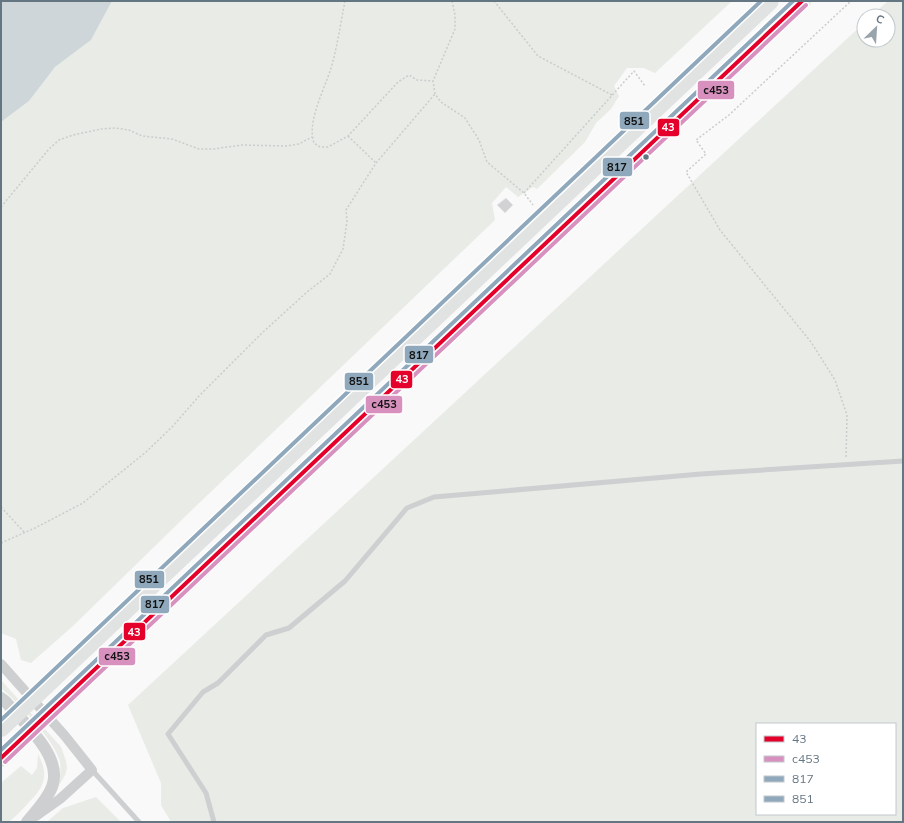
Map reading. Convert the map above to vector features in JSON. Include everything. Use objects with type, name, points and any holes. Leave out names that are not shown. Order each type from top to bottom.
[{"type":"highway","points":[[1,728],[770,1]]},
{"type":"highway","points":[[7,753],[802,1]]},
{"type":"street","points":[[1,664],[65,736],[92,770],[60,799],[27,822]]},
{"type":"street","points":[[1,698],[45,747],[53,763],[55,775],[52,787],[44,801],[27,822]]},
{"type":"lane","points":[[214,822],[206,793],[168,734],[203,692],[218,683],[266,634],[289,628],[345,581],[407,508],[434,497],[693,474],[903,461]]},
{"type":"lane","points":[[92,770],[139,822]]},
{"type":"path","points":[[345,1],[333,62],[312,122],[312,136],[314,143],[320,147],[328,147],[348,136],[398,82],[409,75],[417,80],[433,81]]},
{"type":"path","points":[[452,1],[455,15],[455,29],[433,81],[435,94],[441,102],[465,118],[479,140],[487,162],[524,193],[541,217]]},
{"type":"path","points":[[494,1],[538,56],[612,95]]},
{"type":"path","points":[[845,465],[847,415],[836,380],[811,342],[720,230],[686,172],[706,154],[696,140],[729,115],[850,1]]},
{"type":"path","points":[[524,193],[634,71],[645,86]]},
{"type":"path","points":[[1,543],[83,503],[146,452],[173,426],[199,396],[262,334],[307,292],[330,274],[343,249],[347,221],[346,210],[376,163],[435,94]]},
{"type":"path","points":[[1,207],[49,149],[59,140],[73,134],[115,128],[129,130],[142,136],[172,139],[199,149],[213,149],[242,145],[286,146],[299,144],[312,136]]},
{"type":"path","points":[[348,136],[376,163]]},
{"type":"path","points":[[1,507],[25,532]]},
{"type":"shaded area","points":[[1,1],[112,1],[91,40],[55,67],[29,101],[1,122]]},
{"type":"shaded area","points":[[112,1],[732,1],[655,73],[644,68],[627,68],[614,86],[619,96],[611,109],[596,123],[585,142],[537,189],[533,187],[518,197],[506,187],[492,203],[495,220],[74,625],[31,663],[21,660],[16,639],[1,633],[1,122],[29,101],[55,67],[91,40]]},
{"type":"shaded area","points":[[888,1],[903,1],[903,822],[171,822],[161,805],[161,783],[128,705],[856,30],[856,48],[896,48],[896,8],[880,8]]},
{"type":"shaded area","points":[[1,680],[61,747],[67,768],[60,784],[60,762],[57,754],[35,722],[1,688]]},
{"type":"shaded area","points":[[38,754],[44,774],[44,780],[39,791],[12,820],[9,822],[1,822],[1,783],[21,766],[32,775],[37,768]]},
{"type":"shaded area","points":[[96,797],[121,822],[47,822],[63,808]]},
{"type":"building","points":[[506,198],[513,205],[505,213],[497,205]]},
{"type":"transit line","name":"851","points":[[1,720],[761,1]]},
{"type":"transit line","name":"817","points":[[1,750],[793,1]]},
{"type":"transit line","name":"43","points":[[1,758],[802,1]]},
{"type":"transit line","name":"с453","points":[[5,762],[806,5]]}]
